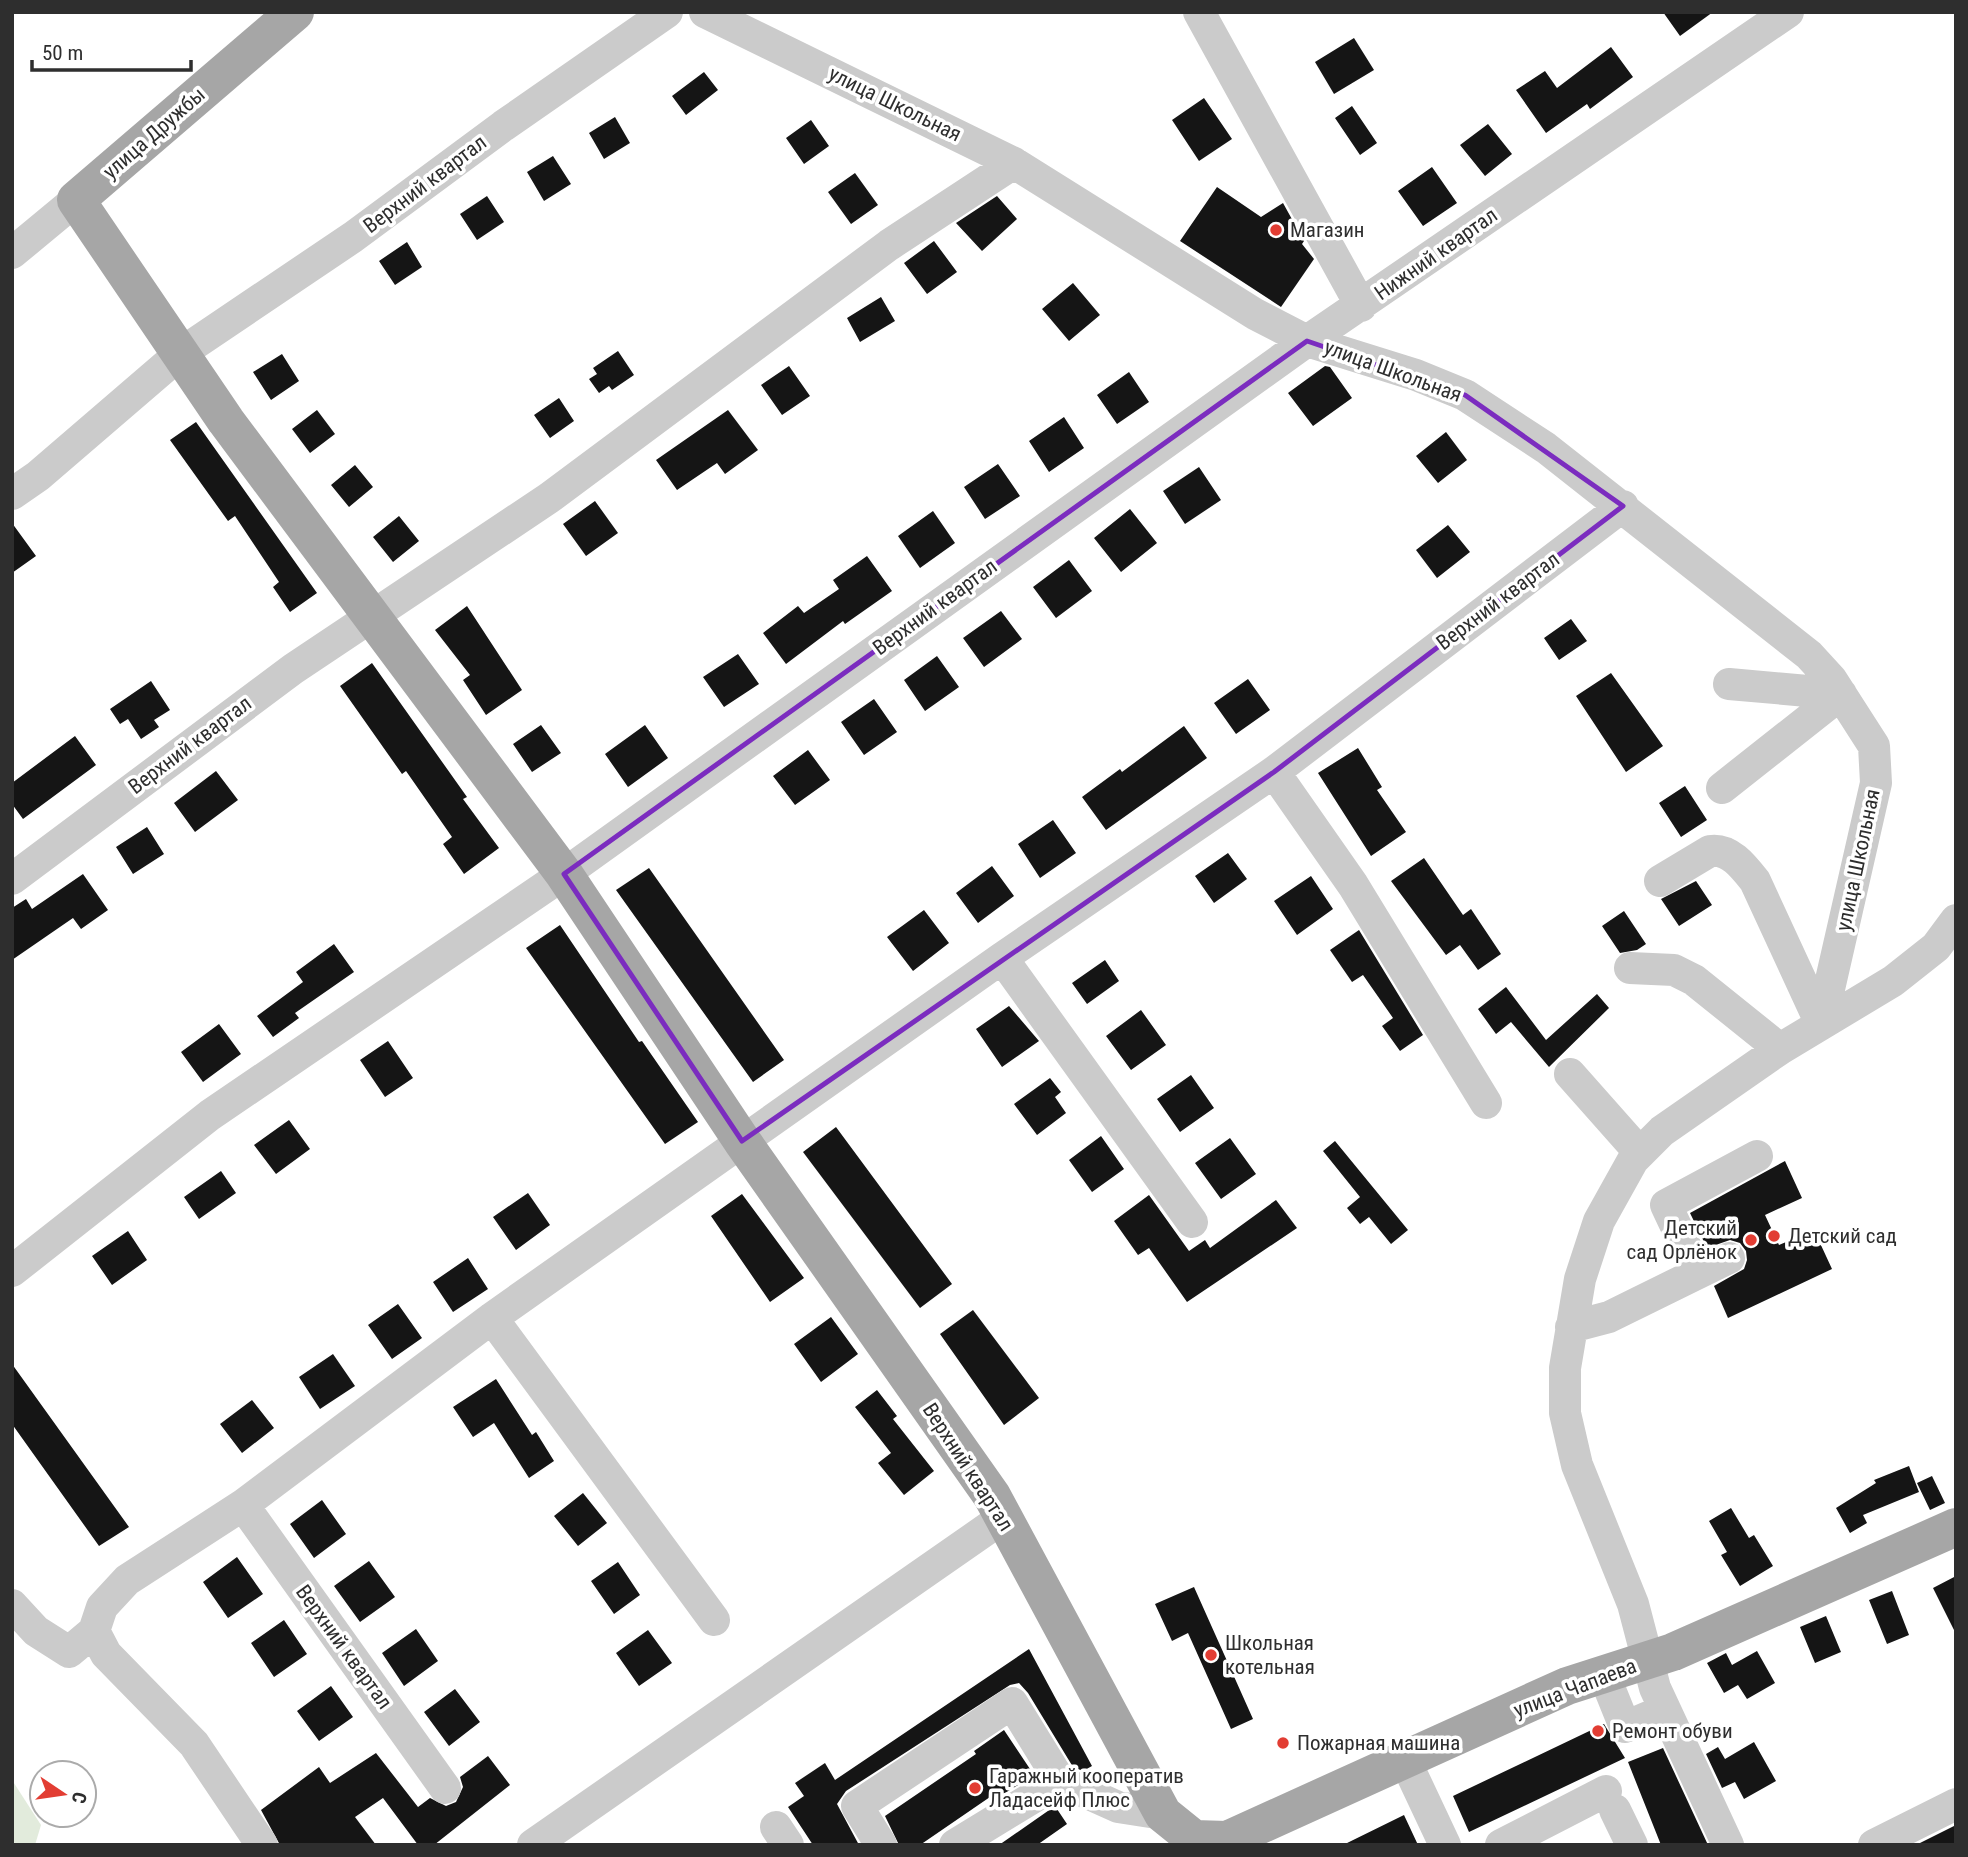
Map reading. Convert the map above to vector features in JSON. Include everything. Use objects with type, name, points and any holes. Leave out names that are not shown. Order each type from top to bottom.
[{"type":"main road","name":"улица Дружбы","points":[[76,201],[295,12]]},
{"type":"main road","name":"Верхний квартал","points":[[76,201],[226,421],[564,874],[741,1141],[992,1496],[1163,1814],[1191,1842]]},
{"type":"main road","name":"улица Чапаева","points":[[1191,1842],[1227,1840],[1567,1686],[1645,1669],[1956,1527]]},
{"type":"street","name":"Верхний квартал","points":[[12,494],[38,476],[181,353],[354,237],[503,126],[667,12]]},
{"type":"street","name":"улица Школьная","points":[[705,12],[1014,163],[1255,314],[1307,341],[1416,375],[1465,395],[1546,448],[1623,506],[1809,655],[1841,694],[1874,747],[1876,783],[1821,1024]]},
{"type":"street","name":"Нижний квартал","points":[[1199,12],[1361,306],[1788,12]]},
{"type":"street","name":"Верхний квартал","points":[[12,879],[293,669],[549,499],[889,245],[1014,163]]},
{"type":"street","name":"улица Дружбы","points":[[12,253],[76,201]]},
{"type":"street","name":"Верхний квартал","points":[[564,874],[1307,341],[1361,306]]},
{"type":"street","name":"Верхний квартал","points":[[94,1631],[102,1607],[127,1580],[243,1505],[492,1318],[1002,958],[1274,772],[1623,506]]},
{"type":"street","points":[[1729,684],[1841,694]]},
{"type":"street","points":[[1723,788],[1841,694]]},
{"type":"street","points":[[1274,772],[1353,885],[1486,1103]]},
{"type":"street","points":[[1660,881],[1710,851],[1718,849],[1728,853],[1742,865],[1755,881],[1821,1024]]},
{"type":"street","points":[[12,1271],[210,1115],[564,874]]},
{"type":"street","points":[[1728,1845],[1645,1669],[1577,1465],[1565,1413],[1565,1367],[1580,1279],[1599,1221],[1640,1153],[1662,1131],[1780,1049],[1893,981],[1936,947],[1956,920]]},
{"type":"street","points":[[1002,958],[1192,1222]]},
{"type":"street","points":[[1630,968],[1674,970],[1694,980],[1780,1049]]},
{"type":"street","points":[[1570,1074],[1640,1153]]},
{"type":"street","points":[[1698,1273],[1666,1205],[1757,1156]]},
{"type":"street","points":[[1571,1327],[1609,1317],[1729,1258]]},
{"type":"street","points":[[492,1318],[714,1620]]},
{"type":"street","name":"Верхний квартал","points":[[243,1505],[445,1788]]},
{"type":"street","points":[[533,1845],[1004,1517]]},
{"type":"street","points":[[12,1605],[36,1631],[69,1653],[94,1631],[106,1654],[194,1744],[262,1845]]},
{"type":"street","points":[[880,1845],[857,1806],[1013,1703],[1060,1781],[1118,1807],[1163,1814]]},
{"type":"street","points":[[1405,1760],[1445,1845]]},
{"type":"street","points":[[955,1845],[1060,1781]]},
{"type":"street","points":[[1501,1845],[1610,1800],[1632,1845]]},
{"type":"street","points":[[1874,1845],[1956,1804]]},
{"type":"highlighted area","points":[[1307,341],[1465,395],[1623,506],[1274,772],[742,1141],[564,874]]},
{"type":"green space","points":[[12,1780],[28,1805],[28,1829],[40,1829],[35,1845],[12,1845]]},
{"type":"building","points":[[1663,12],[1713,12],[1680,36]]},
{"type":"building","points":[[1354,38],[1374,70],[1334,94],[1315,62]]},
{"type":"building","points":[[1611,47],[1633,77],[1590,109],[1587,104],[1546,133],[1516,90],[1545,71],[1557,88]]},
{"type":"building","points":[[704,72],[718,90],[686,115],[672,96]]},
{"type":"building","points":[[1204,98],[1232,139],[1199,161],[1172,120]]},
{"type":"building","points":[[1352,106],[1377,143],[1360,155],[1335,118]]},
{"type":"building","points":[[615,117],[630,143],[604,159],[589,133]]},
{"type":"building","points":[[811,120],[829,146],[804,164],[786,138]]},
{"type":"building","points":[[1488,124],[1512,154],[1485,176],[1460,145]]},
{"type":"building","points":[[553,156],[571,184],[544,201],[527,172]]},
{"type":"building","points":[[1432,167],[1457,203],[1423,226],[1398,191]]},
{"type":"building","points":[[855,173],[878,205],[851,224],[828,192]]},
{"type":"building","points":[[1217,187],[1261,217],[1283,203],[1304,241],[1302,244],[1314,259],[1281,307],[1180,241]]},
{"type":"building","points":[[487,196],[504,222],[477,240],[460,214]]},
{"type":"building","points":[[997,196],[1017,219],[982,251],[956,223]]},
{"type":"building","points":[[934,241],[957,272],[927,294],[904,263]]},
{"type":"building","points":[[407,242],[422,267],[395,285],[379,261]]},
{"type":"building","points":[[1073,283],[1100,315],[1069,341],[1042,309]]},
{"type":"building","points":[[881,297],[895,321],[860,342],[847,318]]},
{"type":"building","points":[[618,351],[634,375],[612,390],[609,386],[599,393],[589,379],[597,374],[593,368]]},
{"type":"building","points":[[282,354],[299,381],[271,400],[253,372]]},
{"type":"building","points":[[789,366],[810,396],[782,415],[761,385]]},
{"type":"building","points":[[1325,366],[1330,367],[1352,398],[1313,426],[1288,393]]},
{"type":"building","points":[[1129,372],[1149,402],[1117,424],[1097,395]]},
{"type":"building","points":[[559,398],[574,421],[550,438],[534,415]]},
{"type":"building","points":[[317,410],[335,434],[310,453],[292,429]]},
{"type":"building","points":[[728,410],[758,450],[725,474],[717,463],[677,490],[656,460]]},
{"type":"building","points":[[1064,417],[1084,448],[1049,472],[1029,441]]},
{"type":"building","points":[[196,422],[317,593],[290,612],[273,587],[279,582],[235,516],[228,521],[170,440]]},
{"type":"building","points":[[1446,432],[1467,460],[1438,483],[1416,456]]},
{"type":"building","points":[[998,464],[1020,496],[985,519],[964,487]]},
{"type":"building","points":[[355,465],[373,487],[349,507],[331,485]]},
{"type":"building","points":[[1199,467],[1221,500],[1185,524],[1163,491]]},
{"type":"building","points":[[595,501],[618,533],[586,556],[563,524]]},
{"type":"building","points":[[1130,509],[1157,543],[1121,572],[1094,538]]},
{"type":"building","points":[[933,511],[955,543],[920,568],[898,536]]},
{"type":"building","points":[[399,516],[419,541],[393,562],[373,537]]},
{"type":"building","points":[[12,523],[36,556],[12,573]]},
{"type":"building","points":[[1448,525],[1470,552],[1437,578],[1416,550]]},
{"type":"building","points":[[867,556],[892,591],[845,624],[843,621],[786,664],[763,633],[798,606],[804,613],[839,589],[833,580]]},
{"type":"building","points":[[1069,560],[1092,591],[1056,618],[1033,587]]},
{"type":"building","points":[[467,606],[522,690],[486,715],[463,680],[470,675],[435,630]]},
{"type":"building","points":[[1001,611],[1022,639],[984,667],[963,638]]},
{"type":"building","points":[[1571,619],[1587,641],[1559,660],[1544,638]]},
{"type":"building","points":[[738,654],[759,684],[724,707],[703,677]]},
{"type":"building","points":[[937,656],[959,687],[925,711],[904,680]]},
{"type":"building","points":[[372,663],[467,797],[463,799],[499,848],[464,874],[443,844],[452,837],[406,771],[402,774],[340,686]]},
{"type":"building","points":[[1611,673],[1663,746],[1626,772],[1576,696]]},
{"type":"building","points":[[1248,679],[1270,710],[1236,734],[1214,703]]},
{"type":"building","points":[[151,681],[170,710],[154,720],[159,727],[141,739],[128,719],[120,724],[110,709]]},
{"type":"building","points":[[874,699],[897,732],[864,755],[841,722]]},
{"type":"building","points":[[541,725],[561,753],[532,772],[513,744]]},
{"type":"building","points":[[645,725],[668,758],[628,787],[605,754]]},
{"type":"building","points":[[1184,726],[1207,758],[1106,830],[1082,797],[1120,769],[1122,772]]},
{"type":"building","points":[[75,736],[96,765],[23,819],[12,804],[12,783]]},
{"type":"building","points":[[1358,748],[1382,787],[1377,790],[1406,832],[1371,856],[1318,773]]},
{"type":"building","points":[[808,750],[830,780],[795,805],[773,776]]},
{"type":"building","points":[[216,771],[238,800],[195,832],[174,803]]},
{"type":"building","points":[[1685,786],[1707,820],[1681,837],[1659,803]]},
{"type":"building","points":[[1053,820],[1076,853],[1040,878],[1018,844]]},
{"type":"building","points":[[147,827],[164,854],[133,874],[116,847]]},
{"type":"building","points":[[1228,853],[1247,879],[1214,903],[1195,876]]},
{"type":"building","points":[[1424,858],[1463,915],[1471,909],[1501,954],[1478,970],[1460,945],[1446,955],[1391,881]]},
{"type":"building","points":[[992,866],[1014,896],[978,923],[956,893]]},
{"type":"building","points":[[649,868],[784,1060],[753,1082],[616,890]]},
{"type":"building","points":[[83,874],[108,910],[81,929],[73,918],[12,960],[12,908],[26,899],[32,909]]},
{"type":"building","points":[[1311,876],[1333,909],[1297,935],[1274,901]]},
{"type":"building","points":[[1696,881],[1712,905],[1679,926],[1661,899]]},
{"type":"building","points":[[924,910],[949,943],[913,971],[887,937]]},
{"type":"building","points":[[1624,911],[1646,944],[1637,950],[1620,953],[1602,926]]},
{"type":"building","points":[[560,925],[639,1042],[642,1041],[698,1122],[665,1144],[526,948]]},
{"type":"building","points":[[1359,930],[1423,1035],[1400,1051],[1382,1026],[1393,1018],[1363,975],[1352,982],[1330,950]]},
{"type":"building","points":[[334,944],[354,972],[295,1013],[299,1018],[273,1037],[257,1016],[303,982],[296,972]]},
{"type":"building","points":[[1105,960],[1119,981],[1087,1004],[1072,983]]},
{"type":"building","points":[[1506,987],[1546,1040],[1597,994],[1609,1008],[1549,1067],[1511,1022],[1496,1034],[1478,1009]]},
{"type":"building","points":[[1009,1006],[1039,1041],[1002,1067],[976,1029]]},
{"type":"building","points":[[1141,1010],[1166,1045],[1131,1070],[1106,1036]]},
{"type":"building","points":[[219,1024],[241,1054],[203,1082],[181,1052]]},
{"type":"building","points":[[388,1041],[413,1078],[385,1097],[360,1060]]},
{"type":"building","points":[[1191,1075],[1214,1108],[1180,1132],[1157,1099]]},
{"type":"building","points":[[1050,1078],[1061,1092],[1055,1097],[1066,1113],[1037,1135],[1014,1104]]},
{"type":"building","points":[[289,1120],[310,1149],[276,1174],[254,1145]]},
{"type":"building","points":[[836,1127],[952,1284],[920,1308],[803,1152]]},
{"type":"building","points":[[1101,1136],[1124,1169],[1092,1192],[1069,1160]]},
{"type":"building","points":[[1230,1138],[1256,1174],[1221,1199],[1195,1163]]},
{"type":"building","points":[[1335,1141],[1408,1230],[1391,1244],[1369,1217],[1360,1224],[1347,1208],[1360,1197],[1323,1151]]},
{"type":"building","name":"Детский сад Орлёнок","points":[[1785,1161],[1802,1198],[1765,1215],[1779,1245],[1814,1230],[1832,1269],[1728,1318],[1714,1286],[1744,1269],[1746,1251],[1740,1243],[1730,1240],[1707,1248],[1690,1213]]},
{"type":"building","points":[[221,1171],[236,1193],[199,1219],[184,1197]]},
{"type":"building","points":[[528,1193],[550,1225],[516,1250],[493,1217]]},
{"type":"building","points":[[742,1194],[804,1278],[770,1302],[711,1216]]},
{"type":"building","points":[[1149,1195],[1189,1251],[1205,1240],[1210,1248],[1276,1200],[1297,1228],[1187,1302],[1149,1248],[1138,1255],[1114,1221]]},
{"type":"building","points":[[128,1231],[147,1260],[112,1285],[92,1256]]},
{"type":"building","points":[[468,1258],[488,1289],[453,1312],[433,1282]]},
{"type":"building","points":[[398,1304],[422,1338],[392,1359],[368,1325]]},
{"type":"building","points":[[973,1310],[1039,1398],[1004,1425],[940,1334]]},
{"type":"building","points":[[831,1317],[858,1354],[821,1382],[794,1344]]},
{"type":"building","points":[[333,1354],[355,1386],[320,1409],[299,1377]]},
{"type":"building","points":[[12,1364],[129,1527],[99,1546],[12,1424]]},
{"type":"building","points":[[496,1379],[532,1435],[536,1432],[554,1461],[529,1478],[494,1423],[473,1437],[453,1407]]},
{"type":"building","points":[[877,1390],[897,1416],[893,1419],[934,1471],[904,1495],[878,1463],[891,1453],[855,1407]]},
{"type":"building","points":[[252,1400],[274,1428],[242,1453],[220,1424]]},
{"type":"building","points":[[1909,1466],[1919,1492],[1863,1515],[1867,1523],[1850,1533],[1836,1508],[1876,1483],[1874,1480]]},
{"type":"building","points":[[1932,1476],[1945,1503],[1930,1510],[1917,1483]]},
{"type":"building","points":[[583,1493],[607,1523],[578,1546],[554,1516]]},
{"type":"building","points":[[322,1500],[346,1534],[314,1558],[290,1524]]},
{"type":"building","points":[[1731,1508],[1749,1538],[1754,1535],[1773,1566],[1740,1586],[1721,1555],[1727,1552],[1709,1521]]},
{"type":"building","points":[[237,1557],[263,1594],[228,1618],[203,1582]]},
{"type":"building","points":[[369,1561],[395,1597],[360,1622],[334,1586]]},
{"type":"building","points":[[618,1562],[640,1595],[614,1614],[591,1581]]},
{"type":"building","points":[[1956,1576],[1956,1634],[1933,1588]]},
{"type":"building","name":"Школьная котельная","points":[[1194,1587],[1253,1719],[1231,1729],[1188,1633],[1172,1641],[1155,1604]]},
{"type":"building","points":[[1892,1591],[1909,1635],[1887,1644],[1869,1600]]},
{"type":"building","points":[[1826,1616],[1841,1652],[1815,1663],[1800,1627]]},
{"type":"building","points":[[284,1620],[307,1654],[274,1677],[251,1643]]},
{"type":"building","points":[[416,1629],[438,1661],[404,1686],[382,1653]]},
{"type":"building","points":[[648,1630],[672,1663],[639,1686],[616,1653]]},
{"type":"building","points":[[1029,1649],[1092,1766],[1083,1771],[1073,1767],[1028,1693],[1019,1683],[1010,1685],[846,1791],[837,1804],[859,1845],[813,1845],[788,1807],[804,1796],[795,1783],[825,1763],[835,1780]]},
{"type":"building","points":[[1757,1651],[1775,1683],[1747,1699],[1738,1685],[1724,1693],[1707,1663],[1726,1653],[1732,1665]]},
{"type":"building","points":[[331,1686],[353,1717],[319,1741],[297,1711]]},
{"type":"building","points":[[455,1689],[480,1722],[449,1746],[424,1712]]},
{"type":"building","points":[[1604,1724],[1625,1758],[1469,1832],[1453,1796]]},
{"type":"building","name":"Гаражный кооператив Ладасейф Плюс","points":[[1004,1730],[1034,1775],[992,1801],[990,1797],[920,1845],[899,1845],[885,1816],[976,1754],[974,1751]]},
{"type":"building","points":[[1754,1742],[1776,1781],[1744,1799],[1735,1782],[1722,1788],[1706,1754],[1718,1747],[1725,1759]]},
{"type":"building","points":[[1663,1748],[1708,1845],[1661,1845],[1628,1762]]},
{"type":"building","points":[[376,1753],[418,1807],[430,1798],[446,1806],[456,1802],[463,1787],[460,1777],[488,1756],[510,1785],[434,1845],[418,1845],[383,1798],[355,1817],[376,1845],[280,1845],[261,1810],[319,1767],[330,1783]]},
{"type":"building","points":[[1055,1806],[1067,1824],[1037,1845],[999,1845]]},
{"type":"building","points":[[1404,1815],[1418,1845],[1343,1845]]},
{"type":"building","points":[[1956,1825],[1956,1845],[1916,1845]]},
{"type":"place","name":"Магазин","points":[[1276,230]]},
{"type":"place","name":"Детский сад","points":[[1774,1236]]},
{"type":"place","name":"Детский сад Орлёнок","points":[[1751,1240]]},
{"type":"place","name":"Школьная котельная","points":[[1211,1655]]},
{"type":"place","name":"Ремонт обуви","points":[[1598,1731]]},
{"type":"place","name":"Пожарная машина","points":[[1283,1743]]},
{"type":"place","name":"Гаражный кооператив Ладасейф Плюс","points":[[975,1788]]}]
